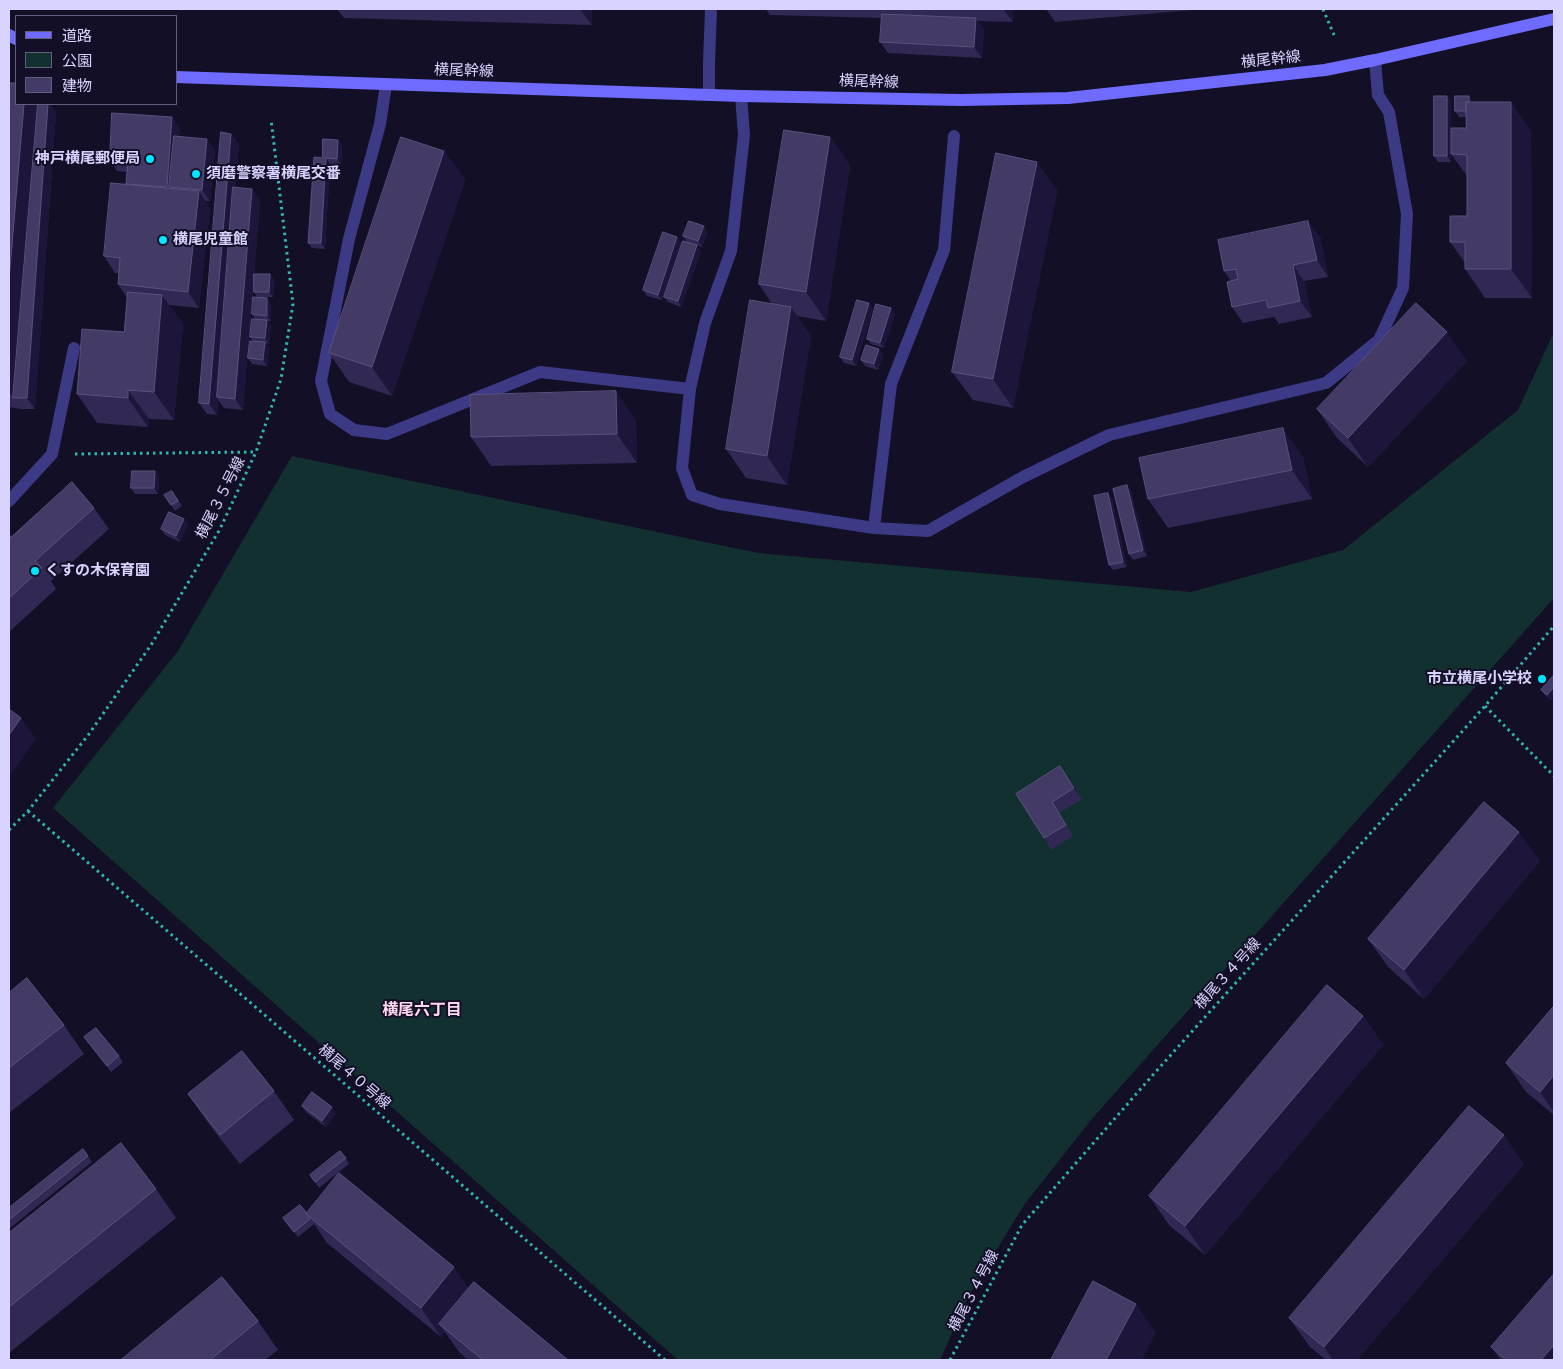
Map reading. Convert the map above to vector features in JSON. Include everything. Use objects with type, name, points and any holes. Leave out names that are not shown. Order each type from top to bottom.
[{"type":"street","points":[[710,9],[708,63],[710,95]]},
{"type":"street","name":"横尾幹線","points":[[178,77],[741,96],[772,95],[961,100],[1068,98],[1325,70],[1554,18]]},
{"type":"street","points":[[741,96],[744,135],[731,251],[705,323],[690,389],[682,468],[692,496],[720,504],[874,528],[928,531],[1023,477],[1109,435],[1326,383],[1380,340],[1403,288],[1407,214],[1389,112],[1378,95],[1375,60]]},
{"type":"street","points":[[386,85],[380,124],[349,239],[321,381],[330,414],[354,430],[387,434],[540,372],[690,389]]},
{"type":"street","points":[[874,528],[891,384],[944,250],[954,136]]},
{"type":"street","points":[[9,501],[52,454],[74,348]]},
{"type":"path","points":[[1323,9],[1334,36]]},
{"type":"path","name":"横尾３５号線","points":[[9,830],[28,810],[89,734],[151,645],[220,529],[256,452],[281,379],[293,304],[271,119]]},
{"type":"path","points":[[52,454],[256,452]]},
{"type":"path","name":"横尾３４号線","points":[[950,1360],[1022,1225],[1151,1077],[1485,706],[1554,626]]},
{"type":"path","points":[[1485,706],[1554,776]]},
{"type":"path","name":"横尾４０号線","points":[[28,810],[665,1360]]},
{"type":"green space","points":[[1554,332],[1554,598],[1091,1120],[1024,1205],[969,1295],[940,1360],[678,1360],[53,808],[178,651],[292,456],[758,553],[1191,592],[1343,550],[1518,410]]},
{"type":"building","points":[[882,14],[976,18],[974,47],[880,42]]},
{"type":"building","points":[[9,83],[15,83],[15,105],[24,105],[9,280]]},
{"type":"building","points":[[1434,96],[1447,96],[1447,156],[1434,156]]},
{"type":"building","points":[[1455,96],[1469,96],[1469,102],[1466,102],[1466,111],[1455,111]]},
{"type":"building","points":[[1466,102],[1511,102],[1511,269],[1465,269],[1465,242],[1450,242],[1450,216],[1467,216],[1467,155],[1451,154],[1451,128],[1466,128]]},
{"type":"building","points":[[38,105],[48,105],[27,398],[13,398]]},
{"type":"building","points":[[112,113],[172,117],[167,187],[126,184],[128,161],[110,160]]},
{"type":"building","points":[[784,130],[830,137],[806,292],[759,284]]},
{"type":"building","points":[[221,132],[231,134],[209,404],[199,403]]},
{"type":"building","points":[[174,136],[207,139],[202,190],[169,187]]},
{"type":"building","points":[[401,137],[444,151],[372,367],[329,353]]},
{"type":"building","points":[[323,139],[338,140],[337,159],[326,158],[321,243],[308,243],[314,157],[322,158]]},
{"type":"building","points":[[996,153],[1037,162],[993,379],[952,372]]},
{"type":"building","name":"横尾児童館","points":[[111,183],[199,191],[188,292],[118,284],[120,258],[104,256]]},
{"type":"building","points":[[233,187],[252,189],[235,399],[217,397]]},
{"type":"building","points":[[689,221],[704,226],[698,241],[683,236]]},
{"type":"building","points":[[1308,221],[1317,260],[1293,265],[1300,301],[1268,308],[1266,300],[1232,307],[1227,282],[1238,279],[1236,269],[1224,271],[1218,240]]},
{"type":"building","points":[[663,232],[677,237],[658,295],[643,290]]},
{"type":"building","points":[[683,241],[697,245],[678,301],[664,297]]},
{"type":"building","points":[[254,274],[270,274],[269,292],[254,292]]},
{"type":"building","points":[[128,292],[162,295],[154,392],[128,390],[128,398],[77,394],[82,329],[124,332]]},
{"type":"building","points":[[253,297],[267,298],[267,316],[252,314]]},
{"type":"building","points":[[750,300],[791,307],[767,456],[726,449]]},
{"type":"building","points":[[857,300],[869,303],[852,360],[840,357]]},
{"type":"building","points":[[1416,303],[1447,332],[1348,438],[1317,409]]},
{"type":"building","points":[[876,304],[891,308],[880,343],[867,339]]},
{"type":"building","points":[[252,319],[267,320],[265,338],[250,337]]},
{"type":"building","points":[[250,341],[265,342],[263,360],[248,358]]},
{"type":"building","points":[[866,345],[879,349],[874,364],[861,360]]},
{"type":"building","points":[[616,391],[617,434],[471,437],[470,395]]},
{"type":"building","points":[[1283,428],[1292,470],[1148,499],[1139,458]]},
{"type":"building","points":[[132,471],[155,471],[154,488],[131,488]]},
{"type":"building","points":[[72,482],[94,508],[35,561],[42,568],[9,598],[9,534],[11,537]]},
{"type":"building","points":[[1127,485],[1143,550],[1129,554],[1113,489]]},
{"type":"building","points":[[172,491],[178,501],[171,505],[164,495]]},
{"type":"building","points":[[1108,493],[1123,562],[1109,565],[1094,496]]},
{"type":"building","points":[[169,512],[184,519],[176,536],[161,529]]},
{"type":"building","points":[[1554,675],[1554,687],[1547,695],[1541,690]]},
{"type":"building","points":[[9,709],[21,718],[9,735]]},
{"type":"building","points":[[1060,766],[1074,788],[1052,802],[1066,825],[1044,838],[1016,794]]},
{"type":"building","points":[[1484,802],[1519,832],[1404,970],[1368,939]]},
{"type":"building","points":[[27,978],[64,1025],[9,1068],[9,993]]},
{"type":"building","points":[[1327,985],[1363,1016],[1185,1226],[1149,1196]]},
{"type":"building","points":[[1554,1006],[1554,1075],[1540,1092],[1506,1063]]},
{"type":"building","points":[[96,1028],[119,1056],[107,1066],[84,1037]]},
{"type":"building","points":[[242,1051],[274,1091],[220,1135],[188,1094]]},
{"type":"building","points":[[312,1092],[332,1107],[322,1121],[302,1106]]},
{"type":"building","points":[[1469,1106],[1504,1135],[1324,1347],[1289,1318]]},
{"type":"building","points":[[121,1143],[156,1189],[9,1307],[9,1233]]},
{"type":"building","points":[[83,1149],[88,1156],[9,1220],[9,1208]]},
{"type":"building","points":[[340,1151],[346,1158],[315,1182],[310,1175]]},
{"type":"building","points":[[339,1173],[454,1267],[421,1308],[306,1214]]},
{"type":"building","points":[[300,1205],[310,1219],[294,1232],[283,1218]]},
{"type":"building","points":[[1554,1274],[1554,1345],[1541,1360],[1506,1360],[1491,1347]]},
{"type":"building","points":[[222,1277],[258,1321],[210,1360],[121,1360]]},
{"type":"building","points":[[1093,1281],[1136,1304],[1106,1360],[1051,1360]]},
{"type":"building","points":[[474,1282],[568,1360],[483,1360],[439,1324]]},
{"type":"place","name":"神戸横尾郵便局","points":[[150,159]]},
{"type":"place","name":"須磨警察署横尾交番","points":[[196,174]]},
{"type":"place","name":"横尾児童館","points":[[163,240]]},
{"type":"place","name":"くすの木保育園","points":[[35,571]]},
{"type":"place","name":"市立横尾小学校","points":[[1542,679]]},
{"type":"district","name":"横尾六丁目","points":[[422,1011]]}]
